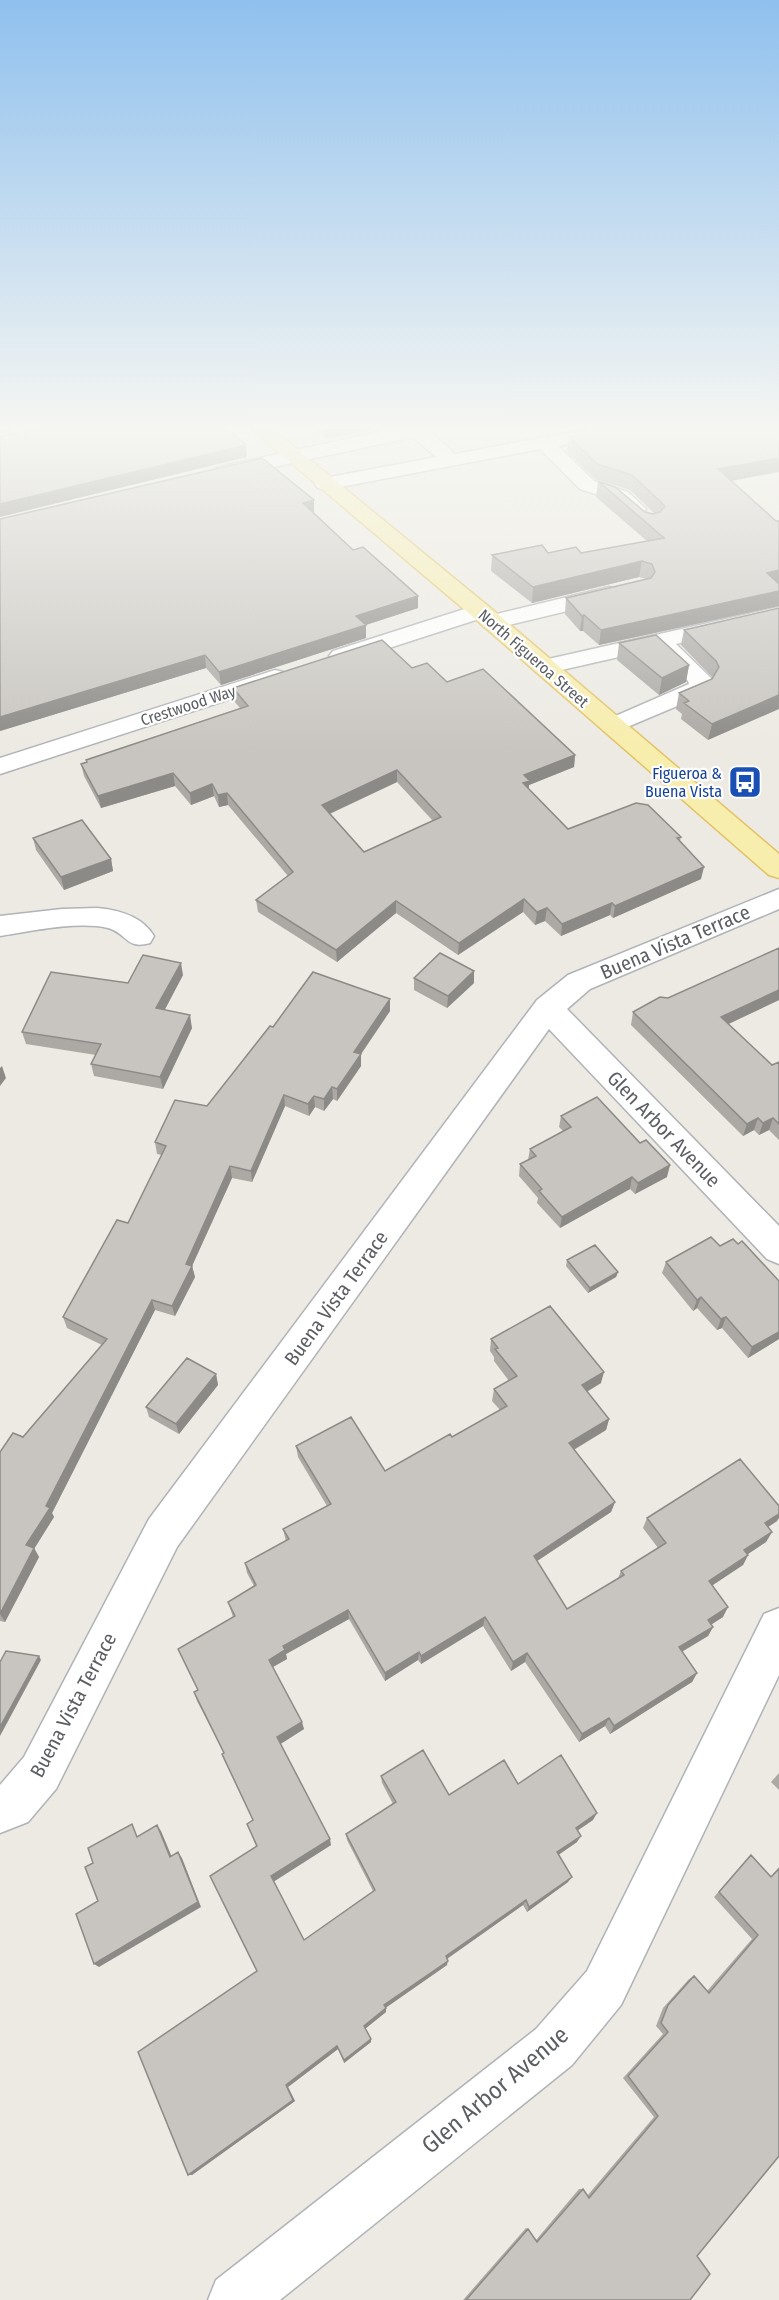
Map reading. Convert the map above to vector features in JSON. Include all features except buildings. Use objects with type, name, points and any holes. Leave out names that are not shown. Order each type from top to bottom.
[{"type":"main road","name":"North Figueroa Street","points":[[388,535],[486,616],[779,868]]},
{"type":"street","name":"Crestwood Way","points":[[0,766],[304,668],[486,616],[628,589]]},
{"type":"street","points":[[544,667],[779,614]]},
{"type":"street","points":[[613,726],[699,688],[701,684],[699,678],[659,641]]},
{"type":"street","name":"Buena Vista Terrace","points":[[0,1810],[12,1806],[40,1773],[164,1533],[548,1008],[579,982],[779,898]]},
{"type":"street","points":[[0,926],[48,920],[110,919],[122,922],[140,936]]},
{"type":"street","name":"Glen Arbor Avenue","points":[[548,1008],[779,1249]]},
{"type":"street","name":"Glen Arbor Avenue","points":[[236,2300],[554,2047],[604,1988],[779,1629]]},
{"type":"place","name":"Figueroa & Buena Vista","points":[[745,782]]}]
